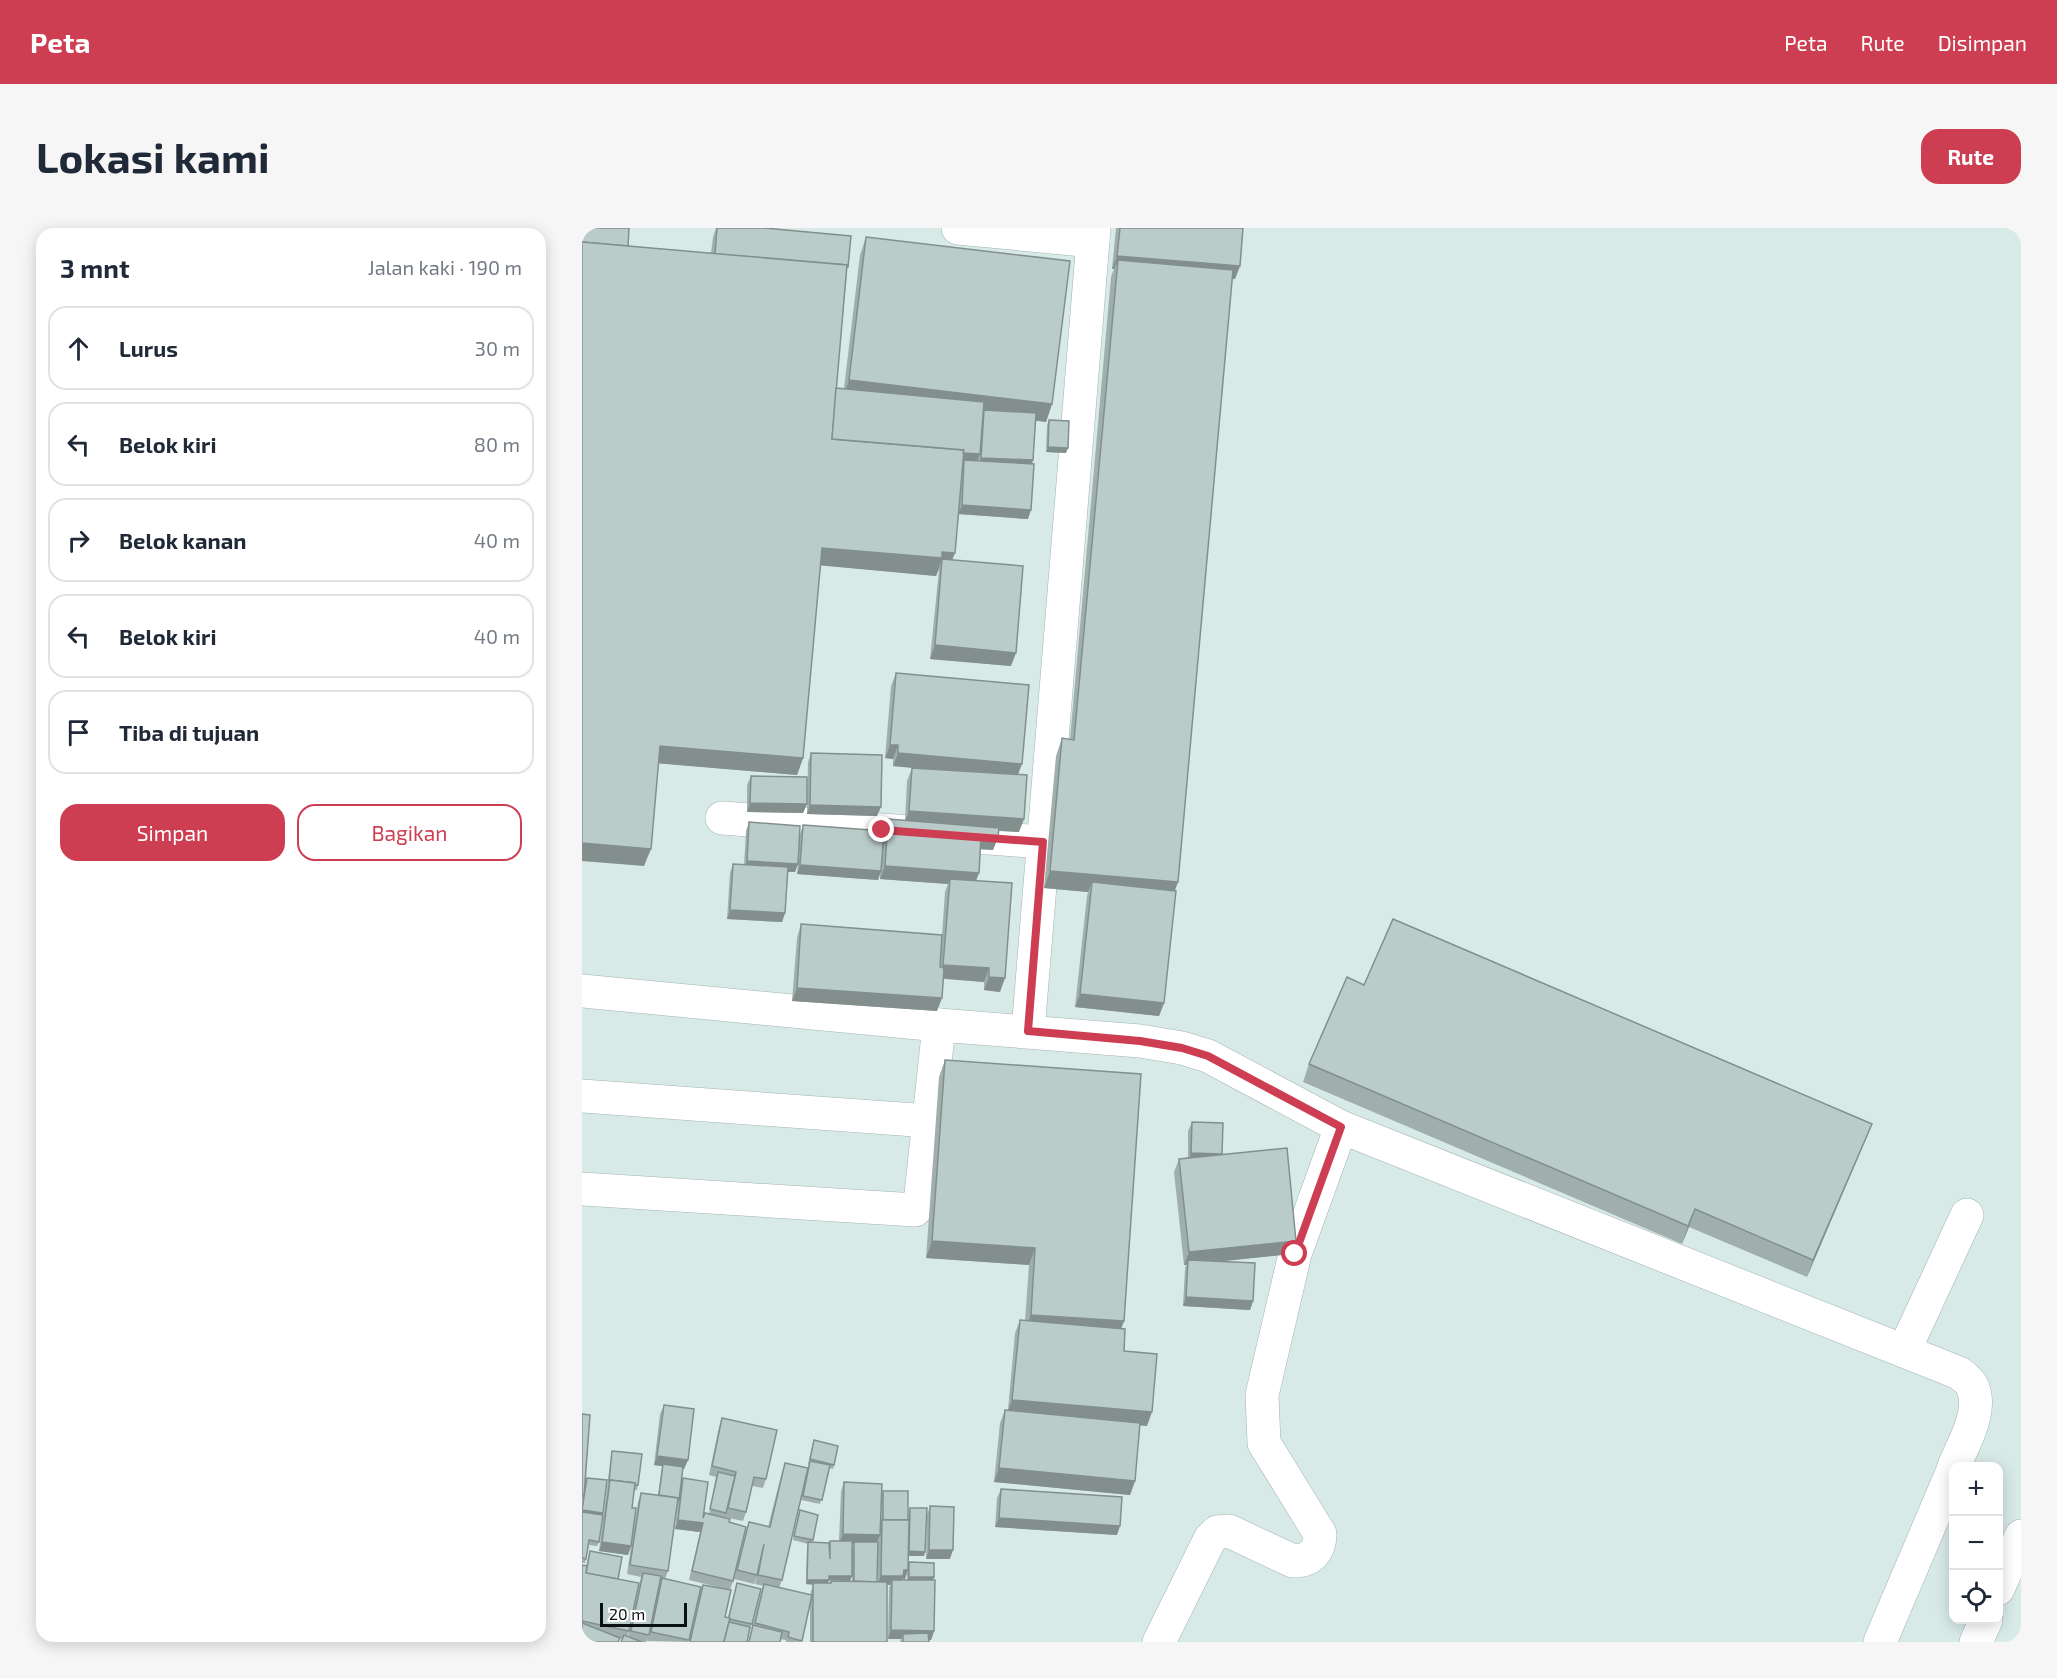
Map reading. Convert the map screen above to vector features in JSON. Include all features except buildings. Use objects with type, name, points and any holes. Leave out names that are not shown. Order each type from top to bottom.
[{"type":"lane","points":[[958,228],[1093,234],[1028,1031]]},
{"type":"lane","points":[[722,818],[1043,842]]},
{"type":"lane","points":[[582,991],[939,1025],[1140,1041],[1182,1048],[1208,1056],[1341,1127],[1959,1372],[1972,1385],[1976,1400],[1974,1416],[1956,1462]]},
{"type":"lane","points":[[582,1189],[915,1210],[920,1204],[939,1025]]},
{"type":"lane","points":[[582,1096],[929,1121]]},
{"type":"lane","points":[[1159,1642],[1210,1539],[1217,1532],[1229,1531],[1293,1561],[1302,1561],[1311,1557],[1318,1550],[1320,1534],[1264,1443],[1262,1395],[1295,1254],[1341,1127]]},
{"type":"lane","points":[[1904,1351],[1967,1215]]},
{"type":"lane","points":[[1880,1642],[1949,1479]]},
{"type":"lane","points":[[2003,1577],[2021,1536]]},
{"type":"lane","points":[[1976,1642],[1984,1624]]},
{"type":"route","points":[[882,830],[1043,842],[1028,1031],[1140,1041],[1182,1048],[1208,1056],[1341,1127],[1295,1254]]}]
